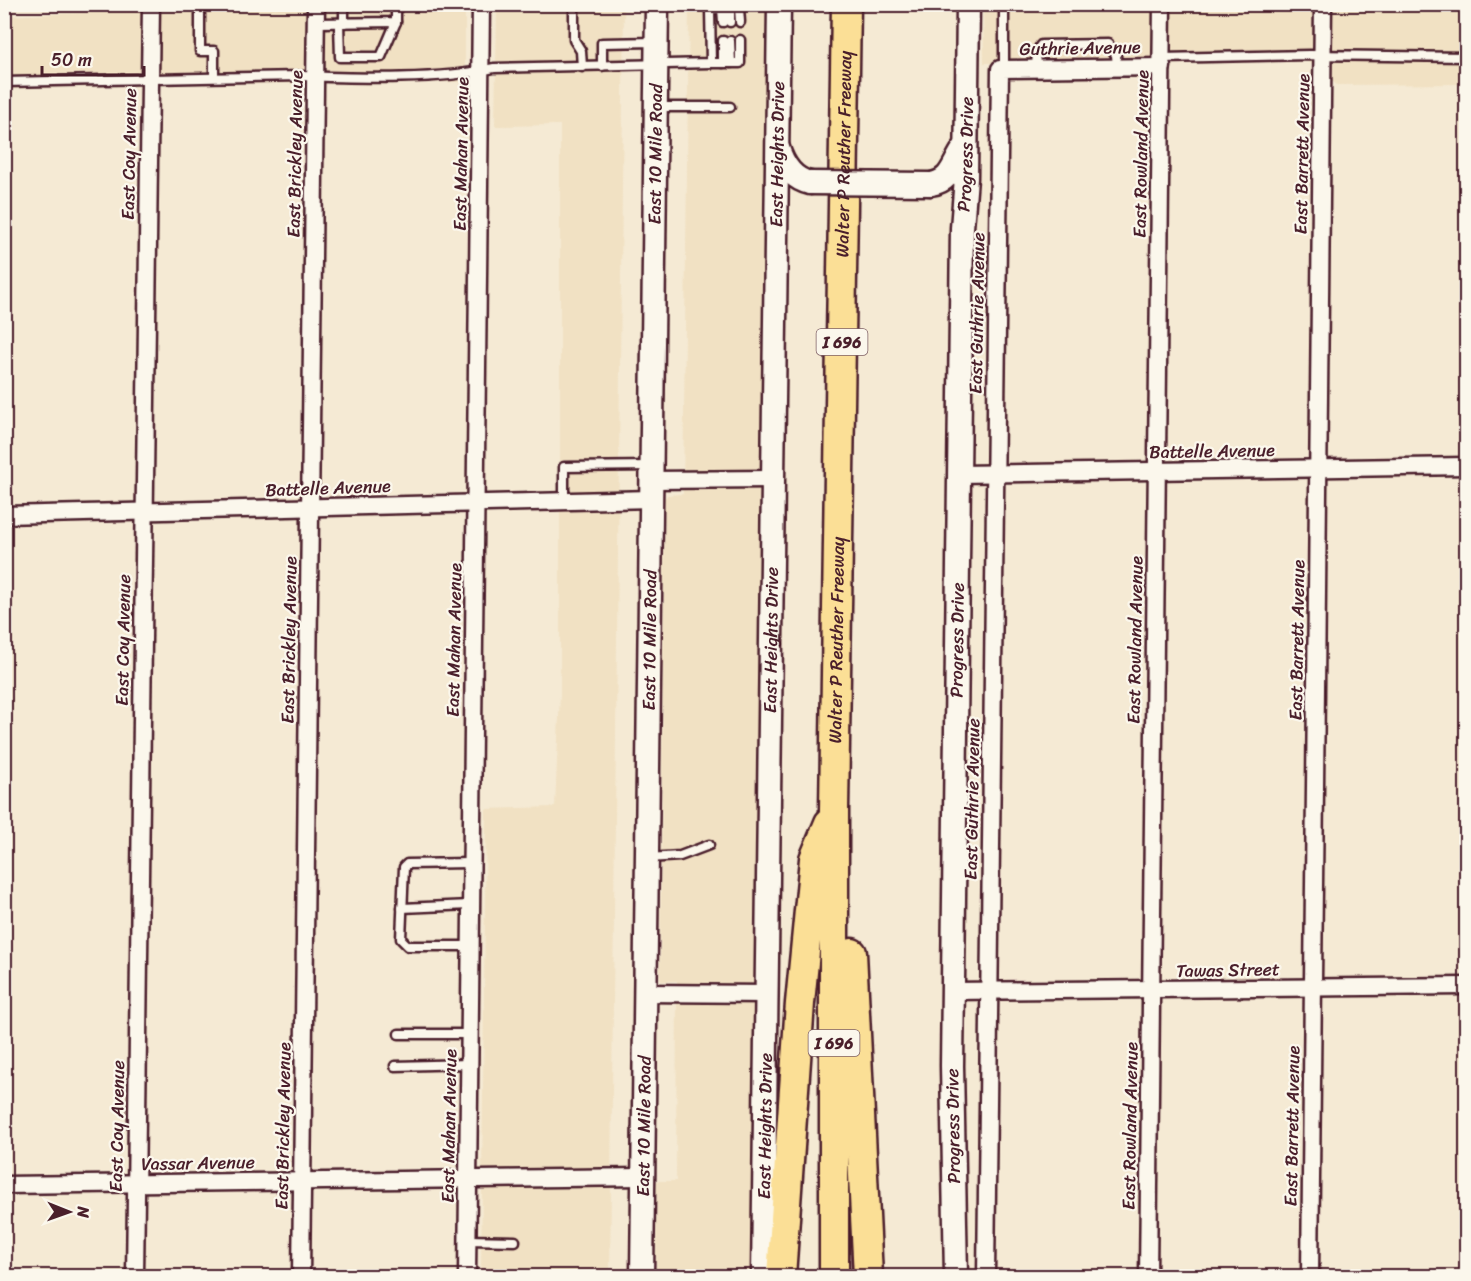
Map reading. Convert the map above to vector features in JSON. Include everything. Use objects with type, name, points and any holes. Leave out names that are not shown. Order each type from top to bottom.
[{"type":"highway","name":"Walter P Reuther Freeway","points":[[834,1276],[834,810],[839,663],[845,10]]},
{"type":"highway","points":[[839,663],[868,1276]]},
{"type":"highway","points":[[781,1276],[800,1003],[814,859],[834,810]]},
{"type":"main road","name":"East 10 Mile Road","points":[[642,1276],[657,4]]},
{"type":"main road","name":"East Heights Drive","points":[[763,1276],[779,4]]},
{"type":"main road","name":"Progress Drive","points":[[956,1276],[953,992],[962,228],[967,145],[968,4]]},
{"type":"main road","points":[[776,137],[781,157],[788,170],[798,178],[810,183],[938,183],[948,176],[967,145]]},
{"type":"street","name":"East Coy Avenue","points":[[135,1276],[151,4]]},
{"type":"street","name":"East Brickley Avenue","points":[[301,1276],[316,4]]},
{"type":"street","name":"East Mahan Avenue","points":[[467,1276],[481,4]]},
{"type":"street","name":"East Rowland Avenue","points":[[1148,1276],[1162,4]]},
{"type":"street","name":"East Barrett Avenue","points":[[1310,1276],[1323,4]]},
{"type":"street","name":"Guthrie Avenue","points":[[1002,69],[1117,67],[1162,62]]},
{"type":"street","name":"East Guthrie Avenue","points":[[986,1276],[1002,69]]},
{"type":"street","name":"Battelle Avenue","points":[[959,474],[1467,466]]},
{"type":"street","name":"Battelle Avenue","points":[[4,515],[564,501],[652,482],[773,479]]},
{"type":"street","name":"Tawas Street","points":[[953,992],[1467,986]]},
{"type":"street","points":[[645,993],[767,994]]},
{"type":"street","name":"Vassar Avenue","points":[[4,1185],[643,1177]]},
{"type":"lane","points":[[200,4],[200,51],[214,51],[214,77]]},
{"type":"lane","points":[[344,4],[340,57],[381,57],[396,22],[396,4]]},
{"type":"lane","points":[[574,4],[574,40],[582,51],[582,67]]},
{"type":"lane","points":[[711,63],[710,9],[727,7],[739,8],[731,22],[727,7]]},
{"type":"lane","points":[[1002,69],[1004,10]]},
{"type":"lane","points":[[316,23],[396,22]]},
{"type":"lane","points":[[602,66],[602,43],[711,63],[727,63],[740,63],[731,41],[727,63]]},
{"type":"lane","points":[[1036,68],[1037,51],[1041,45],[1108,44],[1116,55],[1117,67]]},
{"type":"lane","points":[[4,82],[421,75],[602,66],[657,53]]},
{"type":"lane","points":[[1162,62],[1322,55],[1467,57]]},
{"type":"lane","points":[[656,107],[730,107]]},
{"type":"lane","points":[[564,501],[564,467],[652,482]]},
{"type":"lane","points":[[647,858],[680,856],[709,845]]},
{"type":"lane","points":[[470,863],[407,864],[402,875],[401,939],[408,946],[470,946]]},
{"type":"lane","points":[[402,908],[470,905]]},
{"type":"lane","points":[[399,1034],[470,1034]]},
{"type":"lane","points":[[395,1066],[469,1064]]},
{"type":"lane","points":[[467,1240],[514,1240]]},
{"type":"shaded area","points":[[465,5],[465,82],[161,84],[5,89],[4,16],[164,10]]},
{"type":"shaded area","points":[[497,5],[624,5],[610,1276],[481,1276],[486,809],[555,807],[560,694],[560,125],[495,126]]},
{"type":"shaded area","points":[[689,5],[770,5],[755,1276],[656,1276],[657,1181],[676,1181],[677,981],[661,981],[660,976],[665,498],[667,495],[683,494]]},
{"type":"shaded area","points":[[983,5],[1466,5],[1466,84],[1337,85],[1307,61],[984,63]]}]
